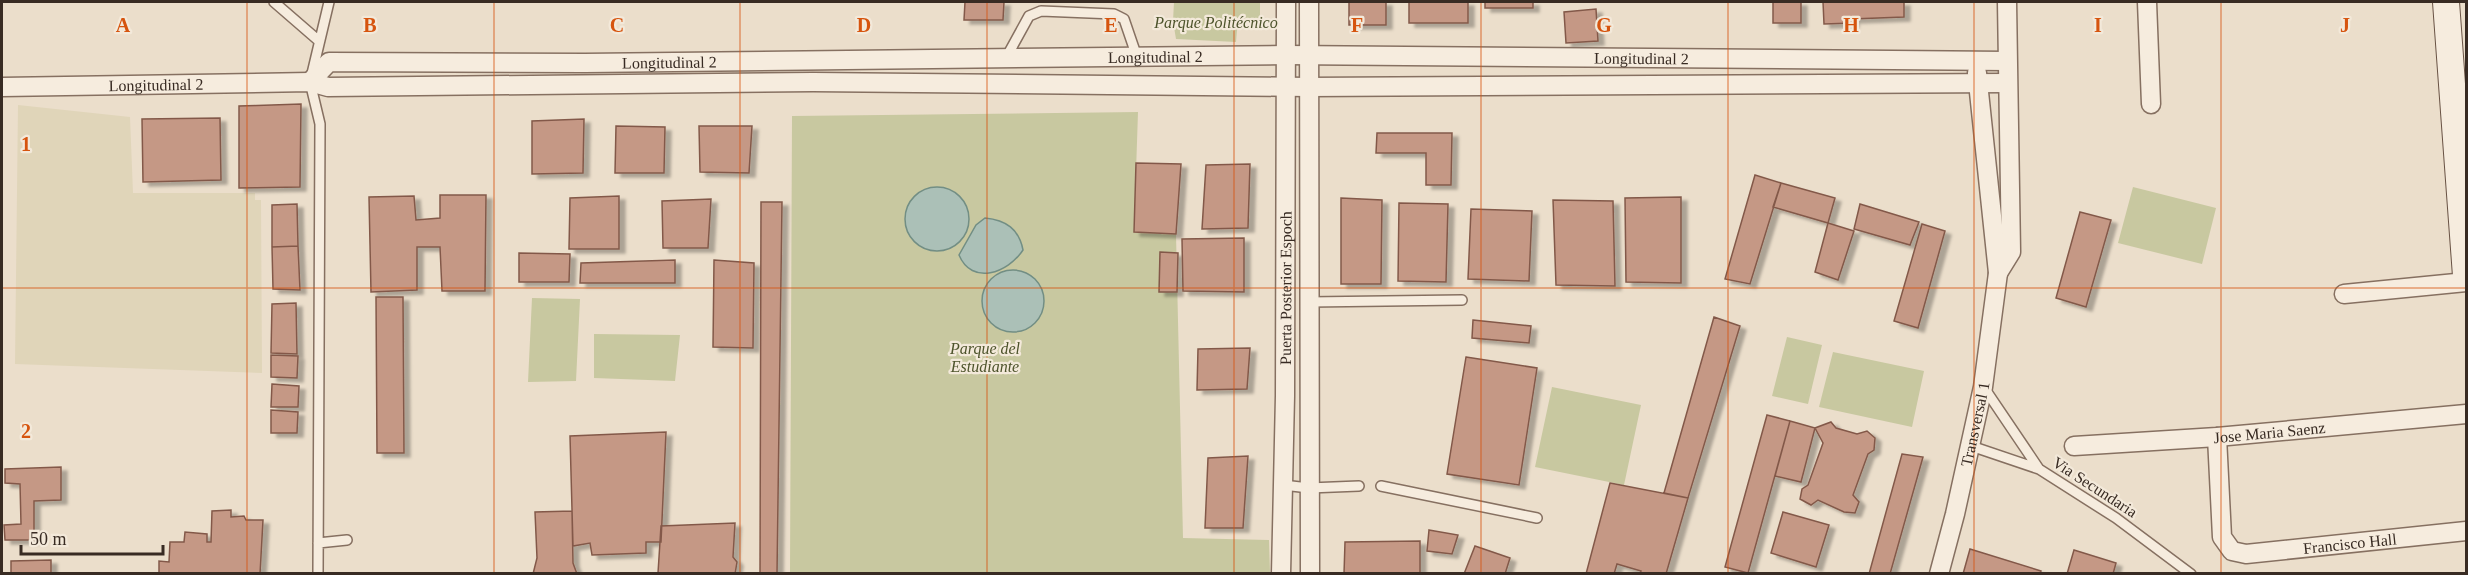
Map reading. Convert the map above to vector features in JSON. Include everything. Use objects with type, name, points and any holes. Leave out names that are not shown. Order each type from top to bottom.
[{"type":"main road","points":[[2446,2],[2466,276]]},
{"type":"street","name":"Puerta Posterior Espoch","points":[[1281,573],[1286,2]]},
{"type":"street","name":"Puerta Posterior Espoch","points":[[1309,2],[1310,573]]},
{"type":"street","name":"Transversal 1","points":[[1998,273],[2011,252],[2006,83],[2007,2]]},
{"type":"street","points":[[2147,2],[2151,104]]},
{"type":"street","name":"Longitudinal 2","points":[[310,82],[329,62],[735,61],[1286,55],[2007,61]]},
{"type":"street","points":[[1537,86],[1538,57]]},
{"type":"street","points":[[735,61],[736,83]]},
{"type":"street","name":"Transversal 1","points":[[1939,573],[1971,446],[1983,387],[1998,273],[1976,61]]},
{"type":"street","name":"Longitudinal 2","points":[[2,87],[310,82],[328,87],[736,83],[1308,87],[2006,83]]},
{"type":"street","points":[[2344,294],[2466,282]]},
{"type":"street","name":"Jose Maria Saenz","points":[[2074,446],[2217,437],[2466,414]]},
{"type":"street","name":"Francisco Hall","points":[[2217,437],[2222,537],[2232,551],[2246,554],[2466,531]]},
{"type":"lane","points":[[274,2],[319,41]]},
{"type":"lane","points":[[318,573],[320,123],[310,82],[329,2]]},
{"type":"lane","points":[[1006,58],[1029,16],[1041,11],[1114,14],[1124,19],[1137,57]]},
{"type":"lane","points":[[1309,302],[1462,300]]},
{"type":"lane","points":[[1983,387],[2039,469]]},
{"type":"lane","name":"Via Secundaria","points":[[1971,446],[2039,469],[2116,518],[2191,573]]},
{"type":"lane","points":[[1283,485],[1310,488],[1359,486]]},
{"type":"lane","points":[[1381,486],[1537,518]]},
{"type":"lane","points":[[318,543],[347,540]]},
{"type":"shaded area","points":[[18,105],[130,117],[133,193],[255,193],[255,200],[261,200],[262,373],[15,364]]},
{"type":"shaded area","points":[[937,187],[955,193],[963,201],[969,219],[963,237],[955,245],[937,251],[919,245],[911,237],[905,219],[911,201],[919,193]]},
{"type":"shaded area","points":[[985,218],[1005,223],[1015,231],[1023,250],[1008,265],[990,273],[972,271],[959,255],[976,225]]},
{"type":"shaded area","points":[[1013,270],[1030,275],[1035,279],[1039,284],[1044,301],[1039,318],[1035,323],[1030,327],[1013,332],[996,327],[991,323],[987,318],[982,301],[987,284],[991,279],[996,275]]},
{"type":"green space","name":"Parque Politécnico","points":[[1174,2],[1260,2],[1260,19],[1238,19],[1236,42],[1176,39],[1173,21]]},
{"type":"green space","name":"Parque del Estudiante","points":[[1138,112],[1134,232],[1176,234],[1183,538],[1269,540],[1270,573],[790,574],[792,116]]},
{"type":"green space","points":[[2133,187],[2216,208],[2202,264],[2118,243]]},
{"type":"green space","points":[[532,298],[580,299],[576,381],[528,382]]},
{"type":"green space","points":[[594,334],[680,335],[675,381],[594,378]]},
{"type":"green space","points":[[1787,337],[1822,345],[1808,404],[1772,396]]},
{"type":"green space","points":[[1833,352],[1924,371],[1912,427],[1819,407]]},
{"type":"green space","points":[[1552,387],[1641,405],[1624,485],[1535,467]]},
{"type":"building","points":[[965,2],[1004,2],[1003,20],[964,20]]},
{"type":"building","points":[[1349,2],[1386,2],[1386,25],[1349,25]]},
{"type":"building","points":[[1409,2],[1468,2],[1468,23],[1409,23]]},
{"type":"building","points":[[1485,2],[1533,2],[1533,8],[1485,8]]},
{"type":"building","points":[[1773,2],[1801,2],[1801,23],[1773,23]]},
{"type":"building","points":[[1823,2],[1904,2],[1904,17],[1852,19],[1853,23],[1824,24]]},
{"type":"building","points":[[1596,9],[1598,41],[1566,43],[1564,12]]},
{"type":"building","points":[[301,104],[300,187],[239,188],[239,106]]},
{"type":"building","points":[[220,118],[221,180],[143,182],[142,119]]},
{"type":"building","points":[[584,119],[583,173],[532,174],[532,121]]},
{"type":"building","points":[[616,126],[665,127],[664,173],[615,173]]},
{"type":"building","points":[[699,126],[752,126],[749,173],[700,172]]},
{"type":"building","points":[[1377,133],[1452,133],[1451,185],[1426,185],[1426,153],[1376,153]]},
{"type":"building","points":[[1136,163],[1181,164],[1176,234],[1134,232]]},
{"type":"building","points":[[1250,164],[1248,228],[1202,229],[1206,165]]},
{"type":"building","points":[[1755,175],[1781,183],[1750,284],[1725,279]]},
{"type":"building","points":[[1781,183],[1835,198],[1828,223],[1773,207]]},
{"type":"building","points":[[440,195],[486,195],[485,291],[442,291],[440,247],[417,247],[417,290],[371,292],[369,197],[414,196],[416,220],[440,218]]},
{"type":"building","points":[[619,196],[619,249],[569,249],[570,198]]},
{"type":"building","points":[[1681,197],[1681,283],[1626,282],[1625,198]]},
{"type":"building","points":[[1341,198],[1382,200],[1381,284],[1341,284]]},
{"type":"building","points":[[711,199],[708,248],[663,248],[662,201]]},
{"type":"building","points":[[1553,200],[1613,201],[1615,286],[1556,285]]},
{"type":"building","points":[[761,202],[782,202],[777,574],[760,574]]},
{"type":"building","points":[[1399,203],[1448,204],[1446,282],[1398,281]]},
{"type":"building","points":[[297,204],[298,246],[272,247],[272,205]]},
{"type":"building","points":[[1860,204],[1919,222],[1910,245],[1854,229]]},
{"type":"building","points":[[1471,209],[1532,211],[1529,281],[1468,279]]},
{"type":"building","points":[[2080,212],[2111,220],[2086,307],[2056,298]]},
{"type":"building","points":[[1828,223],[1854,231],[1838,280],[1815,272]]},
{"type":"building","points":[[1922,224],[1945,231],[1918,328],[1894,321]]},
{"type":"building","points":[[1244,238],[1244,292],[1183,291],[1182,239]]},
{"type":"building","points":[[298,246],[300,290],[273,289],[272,247]]},
{"type":"building","points":[[1160,252],[1178,253],[1177,292],[1159,292]]},
{"type":"building","points":[[519,253],[570,254],[569,282],[519,282]]},
{"type":"building","points":[[675,260],[675,283],[580,283],[581,263]]},
{"type":"building","points":[[714,260],[754,263],[753,348],[713,347]]},
{"type":"building","points":[[376,297],[403,297],[404,453],[377,453]]},
{"type":"building","points":[[296,303],[297,354],[271,353],[272,304]]},
{"type":"building","points":[[1714,317],[1740,326],[1688,498],[1664,493]]},
{"type":"building","points":[[1473,320],[1531,326],[1529,343],[1472,338]]},
{"type":"building","points":[[1250,348],[1247,389],[1197,390],[1198,349]]},
{"type":"building","points":[[271,355],[298,356],[297,378],[271,377]]},
{"type":"building","points":[[1466,357],[1537,368],[1519,485],[1447,474]]},
{"type":"building","points":[[272,384],[299,386],[298,407],[271,407]]},
{"type":"building","points":[[271,410],[298,412],[297,433],[271,433]]},
{"type":"building","points":[[1767,415],[1790,421],[1748,573],[1725,567]]},
{"type":"building","points":[[1790,421],[1815,428],[1801,482],[1775,476]]},
{"type":"building","points":[[1831,422],[1836,428],[1857,434],[1867,431],[1875,438],[1874,450],[1868,454],[1853,495],[1859,502],[1855,513],[1844,512],[1818,500],[1811,505],[1800,499],[1802,489],[1808,485],[1823,443],[1815,428]]},
{"type":"building","points":[[666,432],[661,542],[646,542],[646,553],[592,555],[590,543],[573,546],[570,436]]},
{"type":"building","points":[[1902,454],[1923,457],[1890,574],[1869,574]]},
{"type":"building","points":[[1248,456],[1243,528],[1205,528],[1208,458]]},
{"type":"building","points":[[61,467],[61,500],[34,501],[34,540],[5,540],[4,525],[21,524],[20,484],[5,483],[5,469]]},
{"type":"building","points":[[1610,483],[1688,498],[1666,574],[1640,574],[1641,571],[1617,564],[1614,574],[1586,574]]},
{"type":"building","points":[[231,510],[231,517],[244,516],[246,520],[263,520],[260,574],[159,574],[159,561],[169,562],[170,542],[184,542],[185,532],[207,534],[207,542],[211,542],[212,511]]},
{"type":"building","points":[[572,511],[573,563],[577,574],[533,574],[537,558],[535,512]]},
{"type":"building","points":[[1783,512],[1829,525],[1816,567],[1771,553]]},
{"type":"building","points":[[735,523],[733,557],[737,562],[735,574],[658,573],[661,526]]},
{"type":"building","points":[[1429,530],[1458,535],[1452,554],[1427,551]]},
{"type":"building","points":[[1420,541],[1420,574],[1344,574],[1345,542]]},
{"type":"building","points":[[1475,546],[1510,558],[1505,574],[1464,574]]},
{"type":"building","points":[[1970,549],[2041,571],[2040,574],[1963,574]]},
{"type":"building","points":[[2074,550],[2116,563],[2113,574],[2067,574]]},
{"type":"building","points":[[51,560],[51,574],[11,574],[11,561]]}]
